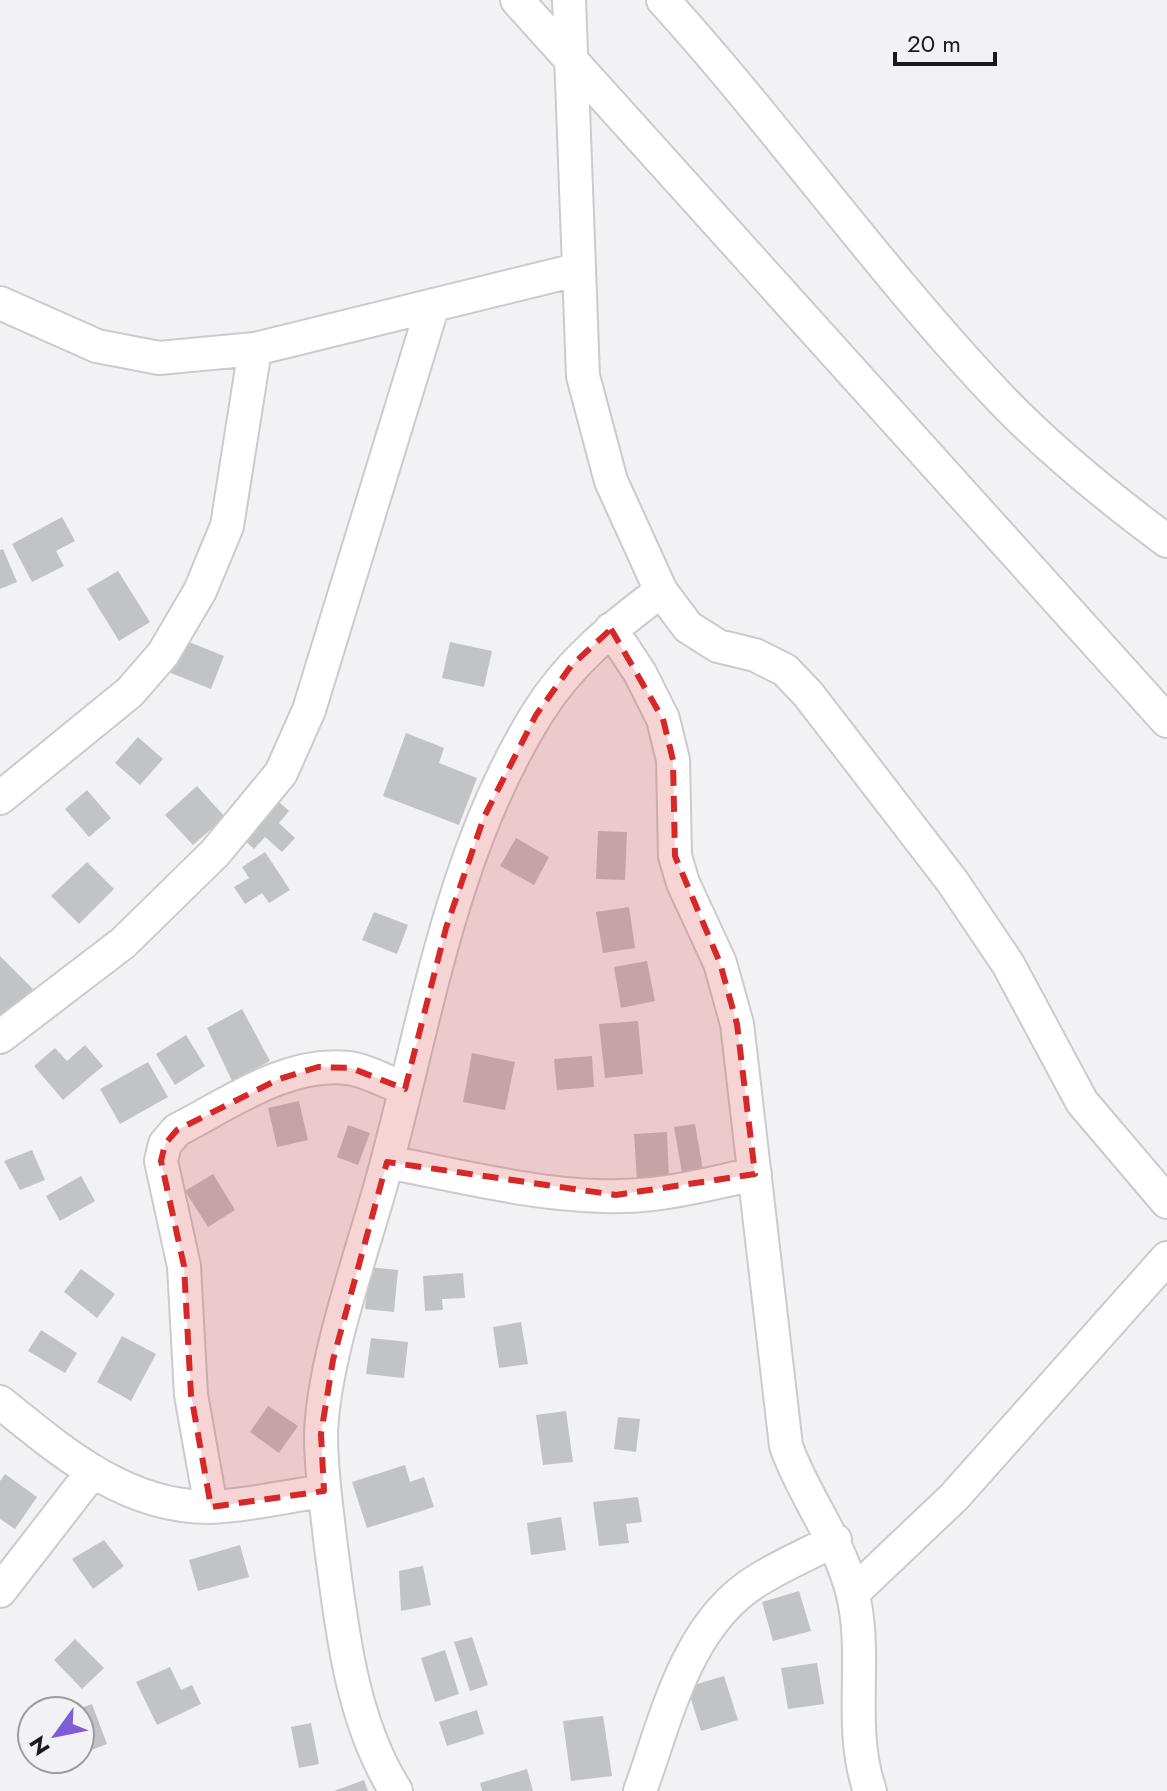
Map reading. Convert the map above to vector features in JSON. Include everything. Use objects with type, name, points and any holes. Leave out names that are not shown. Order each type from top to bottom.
[{"type":"street","points":[[517,0],[571,56],[1167,721]]},
{"type":"street","points":[[569,0],[576,270],[583,376],[611,481],[661,591],[688,627],[718,646],[755,655],[785,670],[808,694],[976,916],[1008,964],[1082,1102],[1167,1202]]},
{"type":"street","points":[[663,0],[1003,400],[1107,497],[1167,541]]},
{"type":"street","points":[[0,303],[97,346],[159,358],[255,349],[576,270]]},
{"type":"street","points":[[0,1037],[123,943],[215,853],[281,773],[309,710],[433,305]]},
{"type":"street","points":[[0,798],[130,692],[163,654],[200,591],[227,526],[255,349]]},
{"type":"street","points":[[396,1791],[361,1711],[345,1647],[324,1491],[321,1434],[333,1360],[446,928],[484,817],[536,715],[571,666],[611,629],[661,591]]},
{"type":"street","points":[[611,629],[640,673],[663,719],[673,760],[675,856],[683,883],[720,963],[737,1024],[786,1446],[795,1472],[835,1540],[853,1593],[859,1743],[870,1791]]},
{"type":"street","points":[[211,1507],[191,1395],[184,1266],[161,1161],[165,1144],[177,1130],[202,1117],[279,1079],[318,1067],[351,1068],[405,1089]]},
{"type":"street","points":[[387,1162],[548,1191],[616,1195],[653,1194],[755,1174]]},
{"type":"street","points":[[853,1593],[954,1497],[1167,1258]]},
{"type":"street","points":[[0,1402],[120,1488],[167,1504],[211,1507],[324,1491]]},
{"type":"street","points":[[0,1591],[93,1471]]},
{"type":"street","points":[[640,1791],[687,1664],[712,1621],[756,1581],[835,1540]]},
{"type":"highlighted area","points":[[611,629],[663,719],[673,760],[675,856],[720,963],[737,1024],[755,1174],[616,1195],[387,1162],[333,1360],[321,1434],[324,1491],[211,1507],[191,1395],[184,1266],[161,1161],[165,1144],[177,1130],[279,1079],[318,1067],[351,1068],[405,1089],[446,928],[484,817],[536,715],[571,666]]},
{"type":"building","points":[[62,517],[75,541],[56,551],[64,566],[32,582],[12,544]]},
{"type":"building","points":[[3,549],[17,582],[0,589],[0,550]]},
{"type":"building","points":[[118,571],[150,622],[119,641],[87,589]]},
{"type":"building","points":[[179,638],[224,656],[211,689],[166,671]]},
{"type":"building","points":[[450,642],[492,651],[484,687],[442,678]]},
{"type":"building","points":[[406,733],[444,748],[439,763],[477,778],[459,825],[383,796]]},
{"type":"building","points":[[138,737],[163,759],[140,785],[115,763]]},
{"type":"building","points":[[197,786],[225,817],[193,845],[165,815]]},
{"type":"building","points":[[87,790],[111,818],[89,837],[65,809]]},
{"type":"building","points":[[270,794],[289,811],[279,823],[295,838],[282,852],[265,837],[254,849],[237,833]]},
{"type":"building","points":[[598,831],[627,832],[625,880],[596,879]]},
{"type":"building","points":[[516,838],[549,857],[534,885],[500,866]]},
{"type":"building","points":[[265,852],[290,890],[269,903],[262,893],[245,904],[234,887],[249,878],[242,867]]},
{"type":"building","points":[[87,862],[114,889],[79,924],[51,896]]},
{"type":"building","points":[[629,907],[635,948],[603,953],[596,912]]},
{"type":"building","points":[[374,912],[408,925],[397,954],[362,940]]},
{"type":"building","points":[[0,956],[33,989],[0,1022]]},
{"type":"building","points":[[647,961],[655,1001],[621,1008],[614,967]]},
{"type":"building","points":[[242,1009],[270,1061],[232,1081],[207,1028]]},
{"type":"building","points":[[638,1021],[643,1074],[605,1078],[599,1024]]},
{"type":"building","points":[[186,1035],[205,1066],[175,1085],[156,1054]]},
{"type":"building","points":[[85,1045],[103,1066],[63,1100],[34,1066],[55,1048],[67,1061]]},
{"type":"building","points":[[472,1053],[515,1062],[505,1110],[463,1102]]},
{"type":"building","points":[[592,1056],[594,1087],[557,1090],[554,1059]]},
{"type":"building","points":[[148,1062],[168,1097],[120,1124],[100,1089]]},
{"type":"building","points":[[299,1101],[308,1140],[277,1147],[268,1108]]},
{"type":"building","points":[[695,1124],[703,1170],[682,1173],[674,1127]]},
{"type":"building","points":[[348,1125],[370,1133],[358,1165],[337,1157]]},
{"type":"building","points":[[667,1132],[669,1179],[637,1181],[634,1134]]},
{"type":"building","points":[[32,1150],[45,1180],[20,1190],[4,1161]]},
{"type":"building","points":[[213,1174],[235,1210],[208,1227],[185,1191]]},
{"type":"building","points":[[81,1176],[95,1201],[60,1221],[46,1196]]},
{"type":"building","points":[[369,1267],[398,1270],[394,1312],[365,1309]]},
{"type":"building","points":[[81,1269],[115,1294],[97,1318],[64,1292]]},
{"type":"building","points":[[463,1273],[465,1298],[442,1299],[443,1310],[425,1311],[423,1276]]},
{"type":"building","points":[[521,1322],[528,1364],[499,1368],[493,1327]]},
{"type":"building","points":[[41,1330],[77,1353],[65,1373],[28,1351]]},
{"type":"building","points":[[122,1336],[156,1354],[131,1401],[97,1382]]},
{"type":"building","points":[[371,1338],[408,1342],[404,1378],[366,1374]]},
{"type":"building","points":[[268,1406],[298,1426],[279,1453],[250,1432]]},
{"type":"building","points":[[566,1411],[573,1462],[543,1465],[536,1415]]},
{"type":"building","points":[[618,1417],[640,1419],[636,1452],[614,1449]]},
{"type":"building","points":[[405,1465],[410,1482],[424,1477],[434,1507],[367,1528],[352,1482]]},
{"type":"building","points":[[5,1474],[37,1497],[15,1529],[0,1519],[0,1481]]},
{"type":"building","points":[[638,1497],[642,1522],[626,1524],[629,1543],[599,1546],[593,1502]]},
{"type":"building","points":[[561,1517],[566,1550],[531,1555],[527,1523]]},
{"type":"building","points":[[104,1540],[124,1566],[93,1589],[72,1559]]},
{"type":"building","points":[[240,1545],[249,1577],[198,1591],[189,1560]]},
{"type":"building","points":[[423,1566],[431,1605],[401,1611],[399,1571]]},
{"type":"building","points":[[799,1591],[811,1631],[773,1641],[762,1602]]},
{"type":"building","points":[[472,1637],[488,1685],[470,1691],[454,1642]]},
{"type":"building","points":[[75,1639],[104,1668],[82,1689],[54,1660]]},
{"type":"building","points":[[445,1650],[459,1694],[435,1702],[421,1658]]},
{"type":"building","points":[[817,1663],[824,1704],[788,1709],[781,1668]]},
{"type":"building","points":[[170,1667],[181,1690],[192,1685],[201,1704],[157,1725],[136,1682]]},
{"type":"building","points":[[724,1676],[738,1720],[701,1731],[687,1687]]},
{"type":"building","points":[[477,1710],[484,1734],[447,1746],[439,1722]]},
{"type":"building","points":[[96,1715],[107,1744],[96,1748]]},
{"type":"building","points":[[603,1716],[612,1776],[571,1781],[563,1721]]},
{"type":"building","points":[[311,1723],[319,1764],[299,1768],[291,1727]]},
{"type":"building","points":[[527,1769],[533,1791],[482,1791],[480,1783]]},
{"type":"building","points":[[364,1780],[368,1791],[334,1791]]}]
